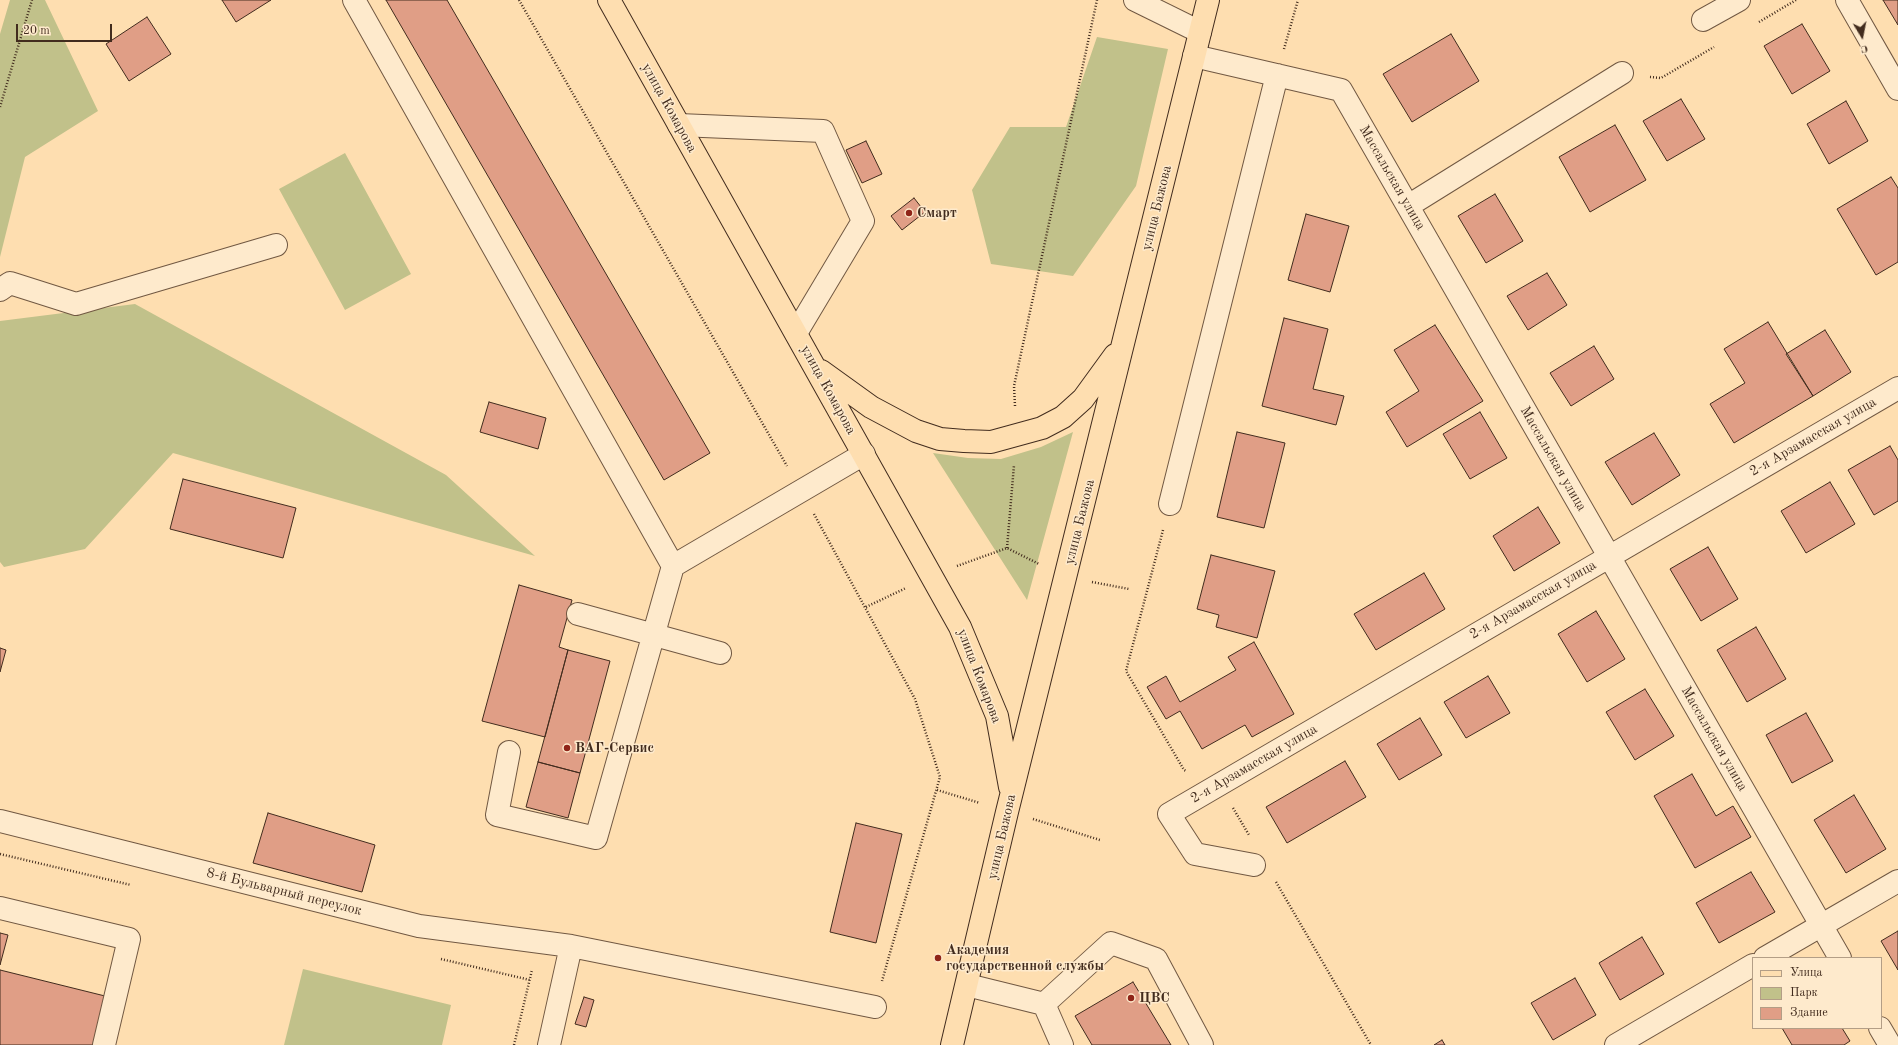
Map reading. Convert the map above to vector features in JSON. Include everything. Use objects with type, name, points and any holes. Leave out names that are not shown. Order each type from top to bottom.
[{"type":"main road","name":"улица Комарова","points":[[609,0],[960,627],[997,716],[1012,794]]},
{"type":"main road","name":"улица Бажова","points":[[952,1045],[1012,794],[1208,0]]},
{"type":"main road","points":[[815,366],[871,407],[916,432],[940,439],[964,442],[991,442],[1042,428],[1063,417],[1083,399],[1103,374],[1124,340]]},
{"type":"street","points":[[354,0],[673,566]]},
{"type":"street","points":[[1135,0],[1200,32]]},
{"type":"street","points":[[1703,20],[1739,0]]},
{"type":"street","points":[[1846,0],[1898,89]]},
{"type":"street","name":"Массальская улица","points":[[1194,56],[1341,90],[1839,957]]},
{"type":"street","points":[[1408,206],[1622,73]]},
{"type":"street","points":[[1170,504],[1277,75]]},
{"type":"street","points":[[679,125],[823,131],[863,221],[796,333]]},
{"type":"street","points":[[0,290],[10,283],[76,304],[276,245]]},
{"type":"street","name":"2-я Арзамасская улица","points":[[1254,865],[1195,854],[1169,814],[1898,388]]},
{"type":"street","points":[[509,752],[497,815],[596,838],[673,566],[864,454]]},
{"type":"street","points":[[578,614],[720,653]]},
{"type":"street","name":"8-й Бульварный переулок","points":[[0,821],[419,926],[571,946],[875,1007]]},
{"type":"street","points":[[1767,957],[1898,881]]},
{"type":"street","points":[[0,908],[128,939],[104,1045]]},
{"type":"street","points":[[1044,1004],[1111,943],[1156,959],[1202,1045]]},
{"type":"street","points":[[549,1045],[571,946]]},
{"type":"street","points":[[1616,1045],[1752,966]]},
{"type":"street","points":[[967,985],[1044,1004]]},
{"type":"street","points":[[1044,1004],[1062,1045]]},
{"type":"street","points":[[1881,1029],[1890,1045]]},
{"type":"path","points":[[0,107],[32,0]]},
{"type":"path","points":[[1007,548],[1017,436],[1014,386],[1097,0]]},
{"type":"path","points":[[1277,75],[1298,0]]},
{"type":"path","points":[[866,607],[932,575],[1007,548],[1066,578],[1129,589]]},
{"type":"path","points":[[514,1045],[539,942]]},
{"type":"green space","points":[[10,0],[45,0],[98,111],[25,157],[0,257],[0,34]]},
{"type":"green space","points":[[1097,37],[1168,49],[1136,186],[1073,276],[991,264],[972,190],[1010,127],[1066,127]]},
{"type":"green space","points":[[345,153],[411,274],[345,310],[279,189]]},
{"type":"green space","points":[[135,304],[446,475],[535,556],[173,453],[85,549],[4,567],[0,562],[0,321]]},
{"type":"green space","points":[[1073,432],[1027,600],[933,453],[968,458],[1001,459],[1041,447]]},
{"type":"green space","points":[[303,969],[451,1005],[442,1045],[284,1045]]},
{"type":"building","points":[[222,0],[271,0],[236,22]]},
{"type":"building","points":[[386,0],[447,0],[710,453],[664,480]]},
{"type":"building","points":[[1883,0],[1898,0],[1898,25]]},
{"type":"building","points":[[147,17],[171,54],[129,81],[106,44]]},
{"type":"building","points":[[1802,24],[1830,71],[1792,94],[1764,46]]},
{"type":"building","points":[[1451,34],[1479,81],[1412,122],[1383,74]]},
{"type":"building","points":[[1681,99],[1705,139],[1667,161],[1643,121]]},
{"type":"building","points":[[1846,101],[1868,141],[1829,164],[1807,124]]},
{"type":"building","points":[[1615,125],[1646,180],[1590,212],[1559,157]]},
{"type":"building","points":[[866,141],[882,174],[862,183],[846,150]]},
{"type":"building","points":[[1891,177],[1898,188],[1898,262],[1876,275],[1837,209]]},
{"type":"building","points":[[1495,194],[1523,241],[1486,263],[1458,216]]},
{"type":"building","points":[[914,198],[925,212],[902,230],[891,216]]},
{"type":"building","points":[[1306,214],[1349,226],[1330,292],[1288,280]]},
{"type":"building","points":[[1547,273],[1567,305],[1528,330],[1507,296]]},
{"type":"building","points":[[1284,318],[1328,329],[1313,389],[1344,396],[1336,425],[1262,406]]},
{"type":"building","points":[[1768,322],[1813,396],[1734,443],[1710,404],[1745,383],[1724,349]]},
{"type":"building","points":[[1435,325],[1483,401],[1407,447],[1386,412],[1419,391],[1394,350]]},
{"type":"building","points":[[1825,330],[1851,372],[1813,396],[1786,354]]},
{"type":"building","points":[[1594,346],[1614,379],[1571,406],[1550,373]]},
{"type":"building","points":[[489,402],[546,418],[538,449],[480,432]]},
{"type":"building","points":[[1480,412],[1507,458],[1470,479],[1443,434]]},
{"type":"building","points":[[1237,432],[1285,443],[1264,528],[1217,517]]},
{"type":"building","points":[[1654,433],[1680,475],[1632,505],[1605,462]]},
{"type":"building","points":[[1890,446],[1898,460],[1898,501],[1874,515],[1848,470]]},
{"type":"building","points":[[183,479],[296,508],[283,558],[170,529]]},
{"type":"building","points":[[1830,482],[1855,524],[1806,553],[1781,511]]},
{"type":"building","points":[[1538,507],[1560,543],[1514,571],[1493,536]]},
{"type":"building","points":[[1708,547],[1738,599],[1701,621],[1670,569]]},
{"type":"building","points":[[1211,555],[1275,571],[1257,638],[1216,627],[1219,615],[1197,609]]},
{"type":"building","points":[[1424,573],[1445,609],[1376,650],[1354,614]]},
{"type":"building","points":[[519,585],[572,600],[559,647],[568,650],[545,737],[482,721]]},
{"type":"building","points":[[1596,611],[1625,659],[1587,682],[1558,634]]},
{"type":"building","points":[[1756,627],[1786,679],[1747,702],[1717,650]]},
{"type":"building","points":[[1254,642],[1294,714],[1252,737],[1245,725],[1202,749],[1180,711],[1166,719],[1147,687],[1166,676],[1180,702],[1236,670],[1228,657]]},
{"type":"building","points":[[0,648],[6,650],[0,672]]},
{"type":"building","points":[[568,650],[610,661],[580,773],[538,762]]},
{"type":"building","points":[[1488,676],[1510,713],[1466,738],[1444,702]]},
{"type":"building","points":[[1645,689],[1674,736],[1635,760],[1606,712]]},
{"type":"building","points":[[1806,713],[1833,761],[1792,783],[1766,735]]},
{"type":"building","points":[[1420,718],[1442,755],[1399,780],[1377,744]]},
{"type":"building","points":[[1345,761],[1366,797],[1287,843],[1266,807]]},
{"type":"building","points":[[538,762],[580,773],[568,818],[526,807]]},
{"type":"building","points":[[1692,774],[1716,816],[1733,806],[1751,837],[1695,868],[1654,796]]},
{"type":"building","points":[[1854,795],[1886,849],[1846,873],[1814,820]]},
{"type":"building","points":[[268,813],[375,845],[362,892],[253,863]]},
{"type":"building","points":[[856,823],[902,834],[876,943],[830,932]]},
{"type":"building","points":[[1751,872],[1775,912],[1719,943],[1696,903]]},
{"type":"building","points":[[1898,931],[1898,970],[1881,941]]},
{"type":"building","points":[[0,933],[8,935],[0,965]]},
{"type":"building","points":[[1642,937],[1664,974],[1620,1000],[1599,963]]},
{"type":"building","points":[[0,970],[109,997],[97,1045],[0,1045]]},
{"type":"building","points":[[1575,978],[1596,1015],[1553,1040],[1531,1003]]},
{"type":"building","points":[[1133,982],[1171,1045],[1092,1045],[1075,1016]]},
{"type":"building","points":[[584,997],[594,1000],[586,1027],[575,1024]]},
{"type":"building","points":[[1783,1029],[1843,1029],[1850,1041],[1844,1045],[1792,1045]]},
{"type":"building","points":[[1442,1040],[1445,1045],[1434,1045]]},
{"type":"place","name":"Смарт","points":[[909,213]]},
{"type":"place","name":"ВАГ-Сервис","points":[[567,748]]},
{"type":"place","name":"Академия государственной службы","points":[[938,958]]},
{"type":"place","name":"ЦВС","points":[[1131,998]]}]
